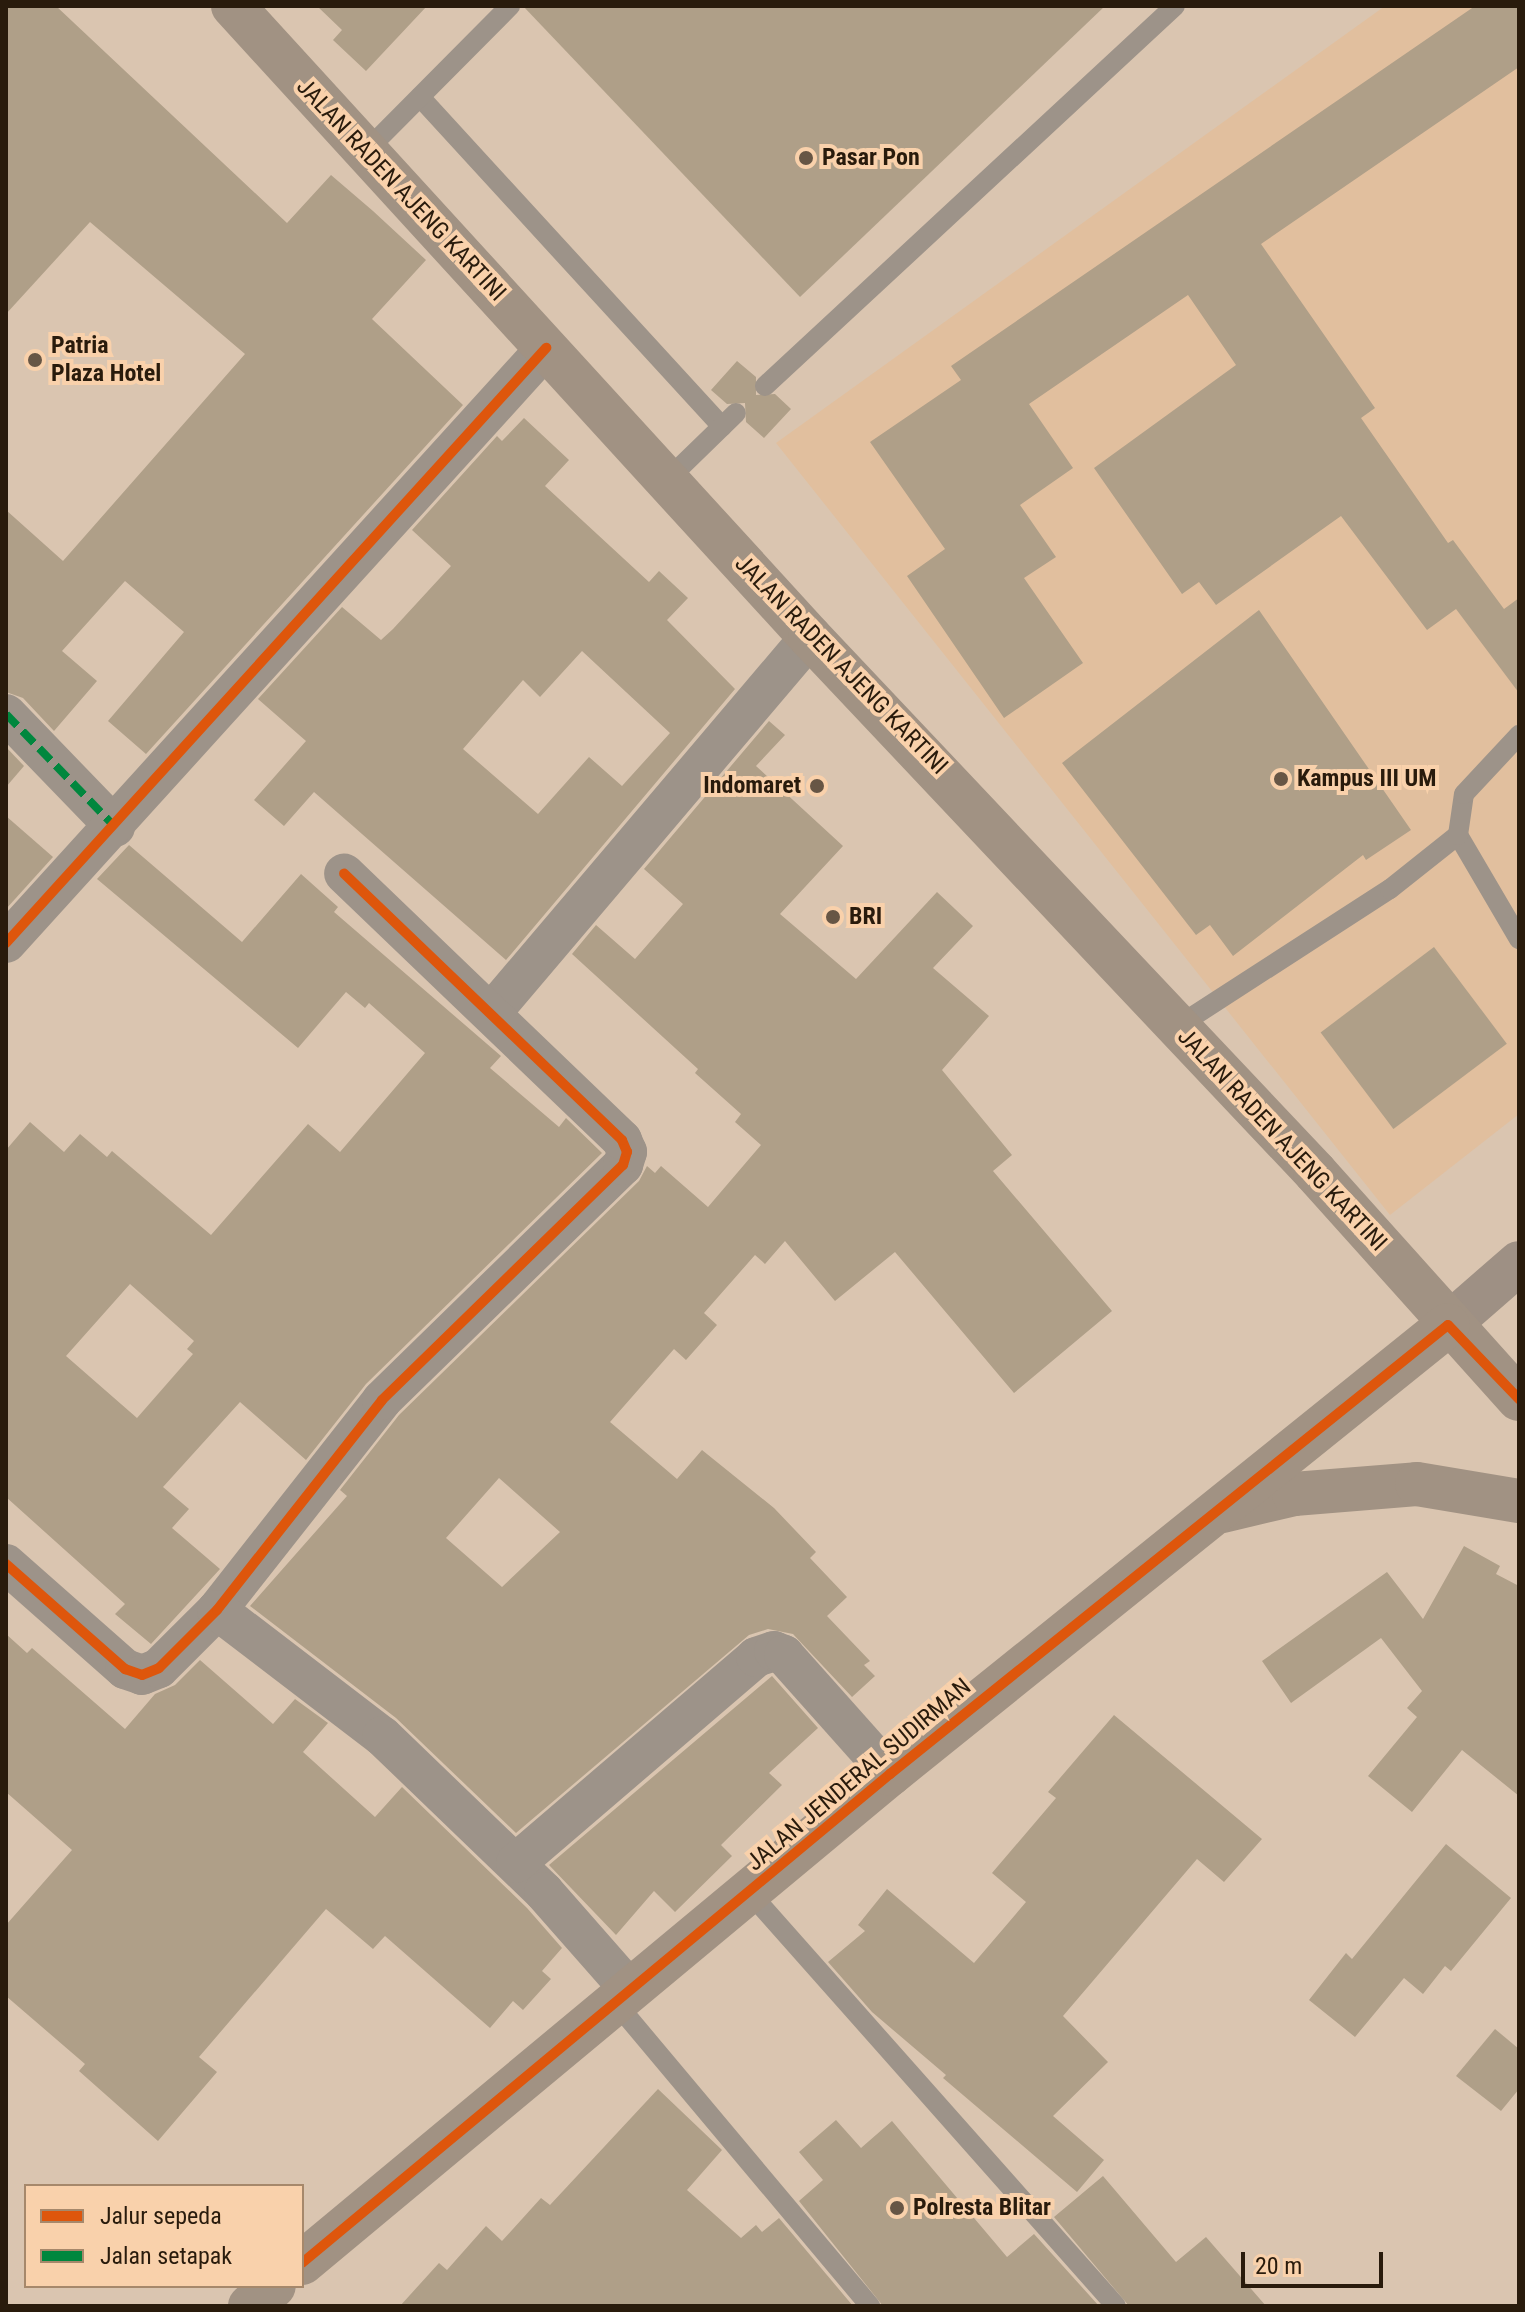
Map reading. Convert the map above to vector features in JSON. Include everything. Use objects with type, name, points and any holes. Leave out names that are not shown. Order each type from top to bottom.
[{"type":"main road","name":"JALAN RADEN AJENG KARTINI","points":[[233,6],[810,637],[1315,1172],[1448,1325],[1519,1399]]},
{"type":"main road","points":[[1448,1325],[1519,1263]]},
{"type":"main road","name":"JALAN JENDERAL SUDIRMAN","points":[[304,2261],[890,1774],[1209,1514],[1448,1325]]},
{"type":"main road","points":[[1209,1514],[1294,1494],[1417,1484],[1519,1501]]},
{"type":"main road","points":[[250,2306],[272,2288]]},
{"type":"street","points":[[6,943],[115,827],[546,348]]},
{"type":"street","points":[[492,1012],[810,637]]},
{"type":"street","points":[[6,714],[115,827]]},
{"type":"street","points":[[6,1564],[125,1669],[142,1675],[159,1668],[217,1610],[382,1400],[623,1165],[627,1152],[622,1140],[344,873]]},
{"type":"street","points":[[217,1610],[382,1736],[516,1863],[623,1996]]},
{"type":"street","points":[[516,1863],[756,1657],[774,1651],[784,1655],[890,1774]]},
{"type":"lane","points":[[365,152],[510,6]]},
{"type":"lane","points":[[765,386],[1175,6]]},
{"type":"lane","points":[[420,97],[729,419],[667,480]]},
{"type":"lane","points":[[1519,735],[1464,794],[1458,835],[1519,939]]},
{"type":"lane","points":[[1178,1026],[1390,889],[1458,835]]},
{"type":"lane","points":[[749,1892],[1116,2306]]},
{"type":"lane","points":[[623,1996],[870,2306]]},
{"type":"shaded area","name":"Kampus III UM","points":[[1385,6],[1519,6],[1519,1114],[1390,1215],[776,443]]},
{"type":"building","points":[[6,6],[56,6],[287,223],[331,175],[373,211],[426,260],[372,319],[463,405],[146,754],[108,721],[184,632],[125,581],[62,651],[97,681],[54,731],[23,698],[6,692],[6,510],[63,561],[245,354],[90,222],[6,314]]},
{"type":"building","points":[[317,6],[427,6],[366,71],[333,40],[342,30]]},
{"type":"building","name":"Pasar Pon","points":[[523,6],[1105,6],[800,297]]},
{"type":"building","points":[[1475,6],[1519,6],[1519,67],[1261,244],[1375,408],[1361,418],[1448,543],[1453,540],[1504,609],[1519,598],[1519,693],[1456,609],[1427,630],[1341,516],[1216,605],[1199,582],[1182,594],[1094,468],[1236,365],[1188,295],[1029,404],[1073,468],[1020,505],[1056,557],[1024,578],[1083,663],[1004,718],[907,576],[945,549],[870,442],[961,380],[951,366]]},
{"type":"building","points":[[737,361],[756,377],[756,395],[775,394],[791,409],[764,438],[746,422],[745,403],[727,404],[711,390]]},
{"type":"building","points":[[524,418],[569,460],[545,486],[649,582],[659,571],[688,598],[667,620],[735,689],[506,960],[314,792],[284,826],[254,800],[306,741],[258,699],[342,607],[381,640],[393,629],[451,566],[412,530],[497,436],[502,441]],"holes":[[[582,651],[670,733],[622,786],[589,757],[538,814],[463,749],[523,680],[540,697]]]},
{"type":"building","points":[[1259,610],[1411,830],[1366,860],[1363,855],[1233,956],[1210,925],[1196,935],[1062,763]]},
{"type":"building","points":[[769,721],[785,735],[756,766],[843,846],[780,914],[856,979],[937,892],[973,926],[933,968],[989,1016],[942,1070],[1012,1155],[993,1171],[1112,1311],[1014,1393],[895,1252],[835,1301],[785,1241],[765,1264],[755,1255],[704,1313],[717,1325],[686,1360],[674,1349],[610,1422],[677,1479],[702,1450],[774,1508],[816,1552],[810,1558],[847,1597],[827,1616],[870,1661],[864,1665],[875,1676],[852,1697],[793,1634],[768,1629],[749,1635],[516,1833],[396,1718],[250,1606],[347,1496],[340,1490],[399,1415],[639,1181],[647,1166],[655,1173],[661,1166],[708,1207],[761,1145],[735,1122],[741,1114],[695,1073],[698,1069],[572,954],[596,925],[635,959],[683,904],[644,869]],"holes":[[[499,1478],[560,1532],[502,1587],[446,1538]]]},
{"type":"building","points":[[6,747],[24,766],[6,787]]},
{"type":"building","points":[[6,816],[53,857],[6,909]]},
{"type":"building","points":[[129,845],[242,942],[301,874],[338,907],[334,912],[501,1056],[490,1068],[559,1127],[566,1118],[602,1153],[366,1384],[306,1460],[240,1402],[163,1487],[189,1509],[172,1528],[220,1569],[151,1644],[115,1614],[125,1604],[6,1497],[6,1150],[30,1122],[64,1152],[80,1134],[107,1157],[112,1151],[211,1235],[308,1124],[340,1152],[425,1053],[369,1003],[365,1008],[346,992],[298,1048],[97,879]],"holes":[[[130,1284],[194,1341],[187,1349],[193,1354],[137,1418],[66,1356]]]},
{"type":"building","points":[[1434,947],[1507,1044],[1393,1129],[1321,1032]]},
{"type":"building","points":[[1464,1546],[1500,1566],[1496,1574],[1519,1586],[1519,1796],[1462,1750],[1412,1812],[1368,1776],[1417,1717],[1407,1708],[1422,1691],[1381,1638],[1291,1703],[1262,1661],[1387,1572],[1423,1619]]},
{"type":"building","points":[[6,1634],[27,1653],[32,1648],[125,1729],[155,1694],[175,1685],[200,1660],[273,1724],[295,1699],[328,1723],[303,1752],[375,1817],[402,1787],[527,1908],[562,1948],[542,1971],[551,1979],[523,2010],[513,2001],[490,2028],[385,1936],[373,1949],[326,1909],[199,2057],[217,2072],[158,2141],[79,2071],[85,2064],[6,1996],[6,1925],[72,1850],[6,1792]]},
{"type":"building","points":[[772,1676],[818,1728],[769,1773],[782,1785],[721,1845],[732,1856],[675,1912],[654,1891],[616,1935],[549,1865]]},
{"type":"building","points":[[1114,1715],[1262,1839],[1224,1882],[1197,1859],[1063,2016],[1108,2062],[1053,2116],[1104,2160],[1077,2192],[943,2078],[946,2075],[872,2012],[828,1962],[865,1931],[858,1925],[887,1889],[974,1963],[1026,1902],[992,1873],[1056,1798],[1048,1792]]},
{"type":"building","points":[[1446,1844],[1511,1898],[1451,1971],[1445,1966],[1423,1994],[1404,1978],[1355,2037],[1309,2000],[1346,1953],[1352,1959]]},
{"type":"building","points":[[1495,2029],[1519,2049],[1519,2089],[1501,2111],[1456,2076]]},
{"type":"building","points":[[658,2089],[722,2150],[687,2190],[741,2238],[756,2225],[762,2232],[779,2218],[853,2306],[400,2306],[439,2263],[447,2270],[486,2226],[502,2241],[541,2198],[550,2205]]},
{"type":"building","points":[[836,2120],[861,2148],[892,2121],[1007,2257],[1034,2234],[1099,2306],[883,2306],[799,2201],[823,2180],[799,2152]]},
{"type":"building","points":[[1103,2176],[1176,2262],[1206,2237],[1266,2306],[1129,2306],[1054,2217]]},
{"type":"marked path","points":[[6,714],[115,827]]},
{"type":"cycle path","points":[[6,943],[546,348]]},
{"type":"cycle path","points":[[6,1564],[125,1669],[142,1675],[159,1668],[217,1610],[382,1400],[623,1165],[627,1152],[622,1140],[344,873]]},
{"type":"cycle path","points":[[304,2261],[890,1774],[1448,1325],[1519,1399]]},
{"type":"place","name":"Pasar Pon","points":[[806,158]]},
{"type":"place","name":"Patria Plaza Hotel","points":[[35,360]]},
{"type":"place","name":"Kampus III UM","points":[[1281,779]]},
{"type":"place","name":"Indomaret","points":[[817,786]]},
{"type":"place","name":"BRI","points":[[833,917]]},
{"type":"place","name":"Polresta Blitar","points":[[897,2208]]}]
